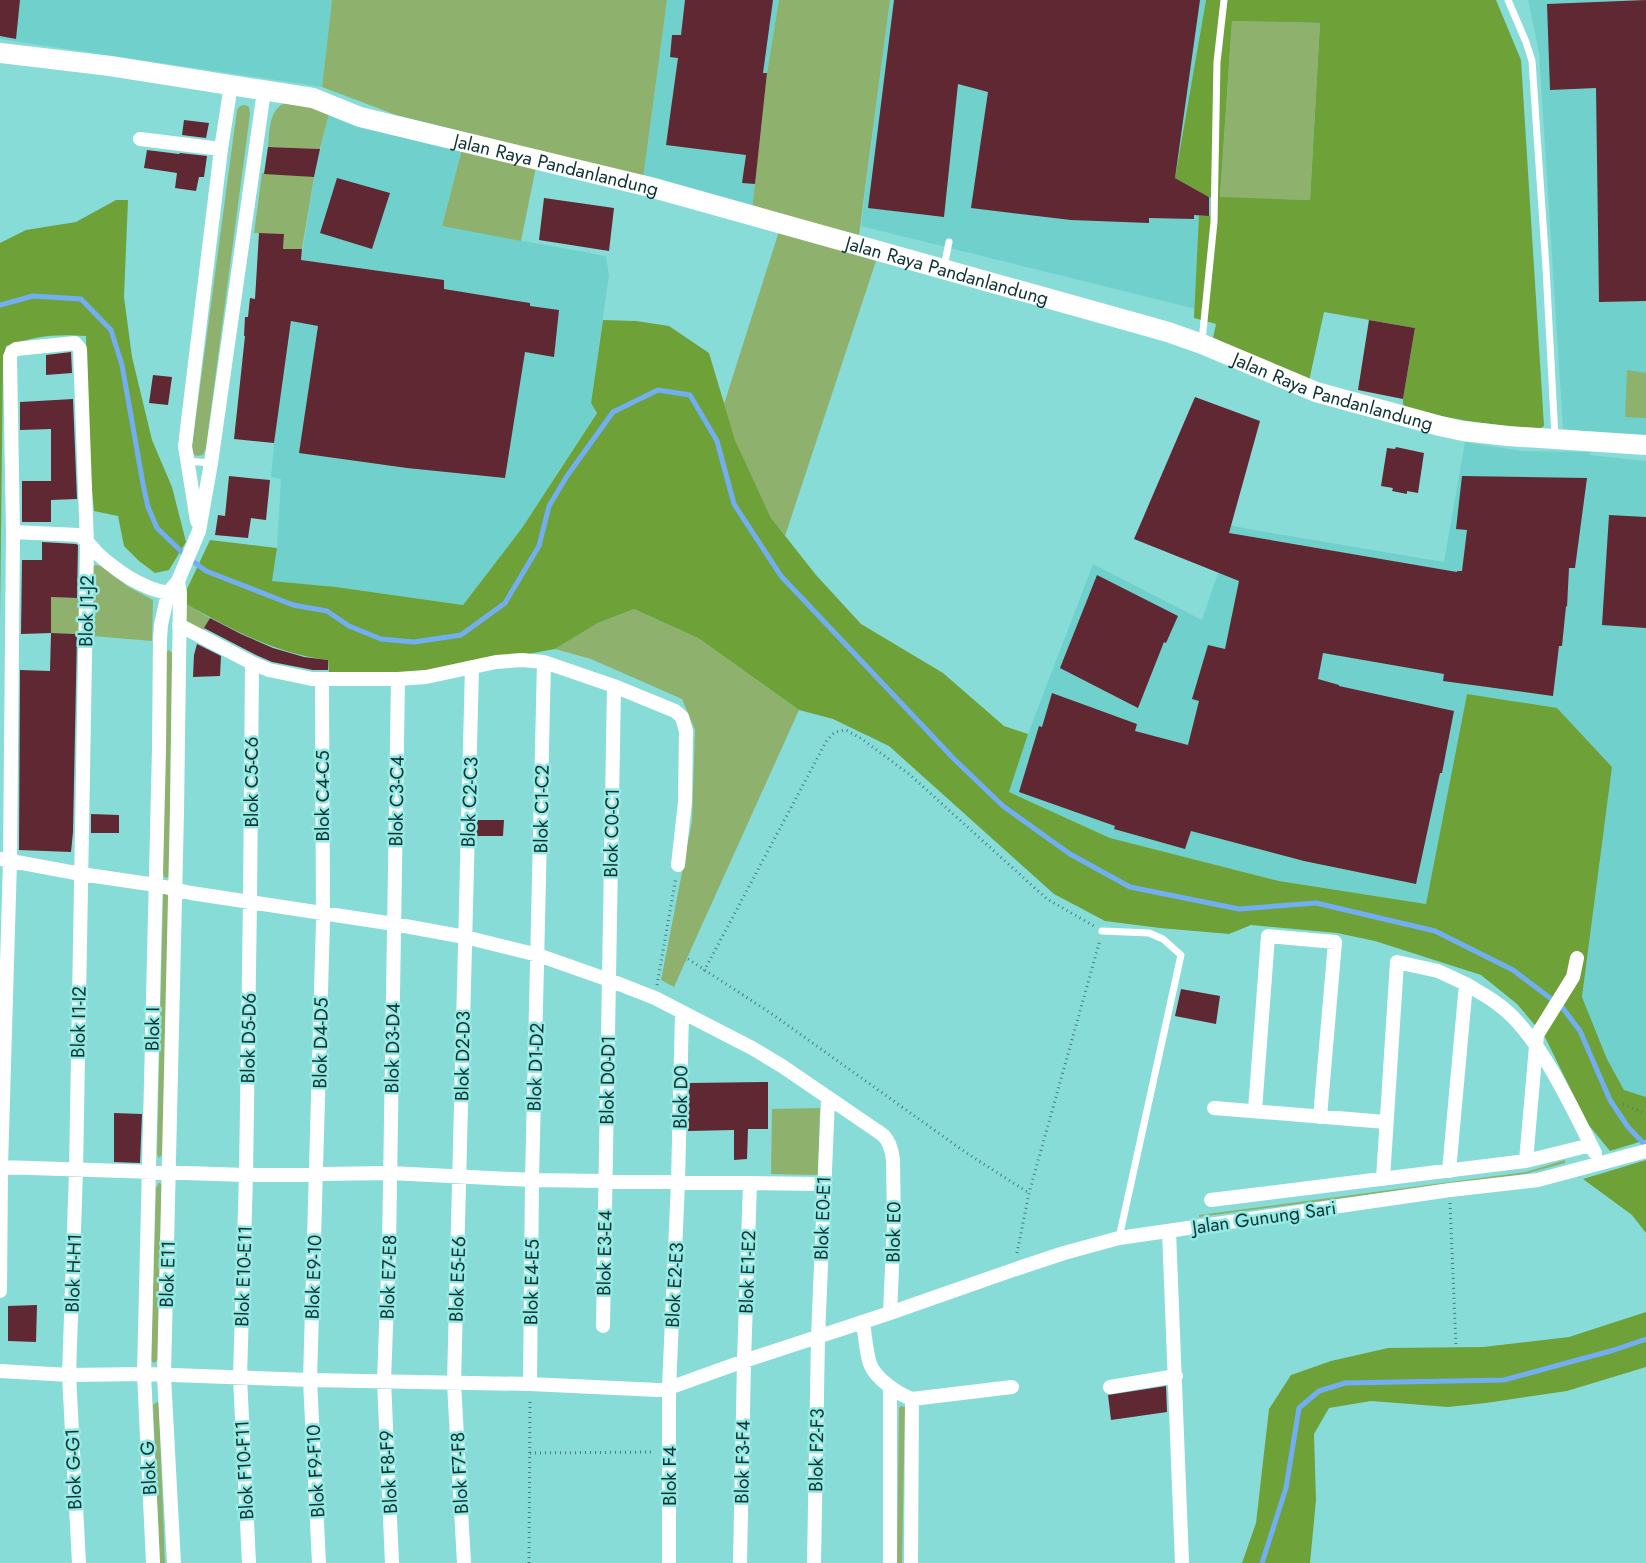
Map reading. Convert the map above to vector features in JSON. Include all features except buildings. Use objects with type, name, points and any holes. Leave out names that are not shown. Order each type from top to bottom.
[{"type":"street","name":"Jalan Raya Pandanlandung","points":[[0,53],[110,66],[313,98],[360,117],[650,187],[1168,332],[1202,344],[1316,392],[1352,403],[1463,431],[1646,446]]},
{"type":"street","points":[[199,531],[185,446],[221,149],[247,88]]},
{"type":"street","points":[[0,1291],[5,860],[13,532],[78,535],[117,570],[133,580],[149,588],[176,586],[199,531],[211,463],[247,88]]},
{"type":"street","points":[[140,139],[221,149]]},
{"type":"street","name":"Blok J1-J2","points":[[13,532],[10,357],[16,349],[75,343],[80,349],[87,544],[81,874]]},
{"type":"street","name":"Blok E11","points":[[174,1563],[164,1376],[178,764],[179,625],[176,586]]},
{"type":"street","name":"Blok I","points":[[144,1374],[160,639],[161,625],[176,586]]},
{"type":"street","points":[[179,625],[252,662],[287,674],[322,680],[398,679],[426,677],[472,667],[522,660],[544,662],[614,686],[675,711],[682,717],[685,725],[685,802],[678,864]]},
{"type":"street","name":"Blok C5-C6","points":[[250,902],[252,662]]},
{"type":"street","name":"Blok C1-C2","points":[[538,955],[544,662]]},
{"type":"street","name":"Blok C2-C3","points":[[465,937],[472,667]]},
{"type":"street","name":"Blok C3-C4","points":[[394,924],[398,679]]},
{"type":"street","name":"Blok C4-C5","points":[[322,680],[323,913]]},
{"type":"street","name":"Blok C0-C1","points":[[609,980],[614,686]]},
{"type":"street","points":[[5,860],[156,885],[191,894],[394,924],[465,937],[538,955],[655,998],[752,1048],[782,1066],[828,1099]]},
{"type":"street","name":"Blok I1-I2","points":[[76,1171],[81,874]]},
{"type":"street","name":"Blok D5-D6","points":[[246,1175],[250,902]]},
{"type":"street","name":"Blok D4-D5","points":[[316,1174],[323,913]]},
{"type":"street","name":"Blok D3-D4","points":[[390,1173],[394,924]]},
{"type":"street","points":[[1255,1110],[1268,936],[1335,942],[1320,1116]]},
{"type":"street","name":"Blok D2-D3","points":[[460,1175],[465,937]]},
{"type":"street","name":"Blok D1-D2","points":[[532,1180],[538,955]]},
{"type":"street","points":[[1526,1161],[1537,1035],[1573,977],[1577,958]]},
{"type":"street","points":[[1383,1179],[1397,962],[1438,972],[1466,984],[1500,1005],[1536,1045],[1600,1164]]},
{"type":"street","name":"Blok D0-D1","points":[[605,1181],[609,980]]},
{"type":"street","points":[[1449,1171],[1466,984]]},
{"type":"street","name":"Blok D0","points":[[678,1182],[682,1012]]},
{"type":"street","name":"Blok E0","points":[[828,1099],[883,1134],[888,1140],[892,1151],[894,1223],[890,1313]]},
{"type":"street","name":"Blok E0-E1","points":[[818,1337],[828,1099]]},
{"type":"street","points":[[1214,1108],[1386,1122]]},
{"type":"street","points":[[1211,1200],[1526,1161],[1591,1145]]},
{"type":"street","name":"Jalan Gunung Sari","points":[[0,1370],[69,1375],[144,1374],[310,1380],[384,1380],[658,1390],[669,1388],[1064,1253],[1119,1238],[1450,1190],[1538,1180],[1646,1151]]},
{"type":"street","points":[[0,1167],[76,1171],[246,1175],[390,1173],[532,1180],[824,1184]]},
{"type":"street","name":"Blok H-H1","points":[[69,1375],[76,1171]]},
{"type":"street","name":"Blok E7-E8","points":[[384,1380],[390,1173]]},
{"type":"street","name":"Blok E9-10","points":[[310,1380],[316,1174]]},
{"type":"street","name":"Blok E10-E11","points":[[240,1377],[246,1175]]},
{"type":"street","name":"Blok E5-E6","points":[[454,1383],[460,1175]]},
{"type":"street","name":"Blok E4-E5","points":[[530,1384],[532,1180]]},
{"type":"street","name":"Blok E3-E4","points":[[603,1326],[605,1181]]},
{"type":"street","name":"Blok E2-E3","points":[[669,1388],[678,1182]]},
{"type":"street","name":"Blok E1-E2","points":[[744,1361],[750,1183]]},
{"type":"street","points":[[1169,1231],[1182,1563]]},
{"type":"street","points":[[863,1322],[870,1364],[875,1372],[901,1395],[912,1399],[1012,1387]]},
{"type":"street","name":"Blok F2-F3","points":[[814,1563],[818,1337]]},
{"type":"street","name":"Blok F3-F4","points":[[740,1563],[744,1361]]},
{"type":"street","name":"Blok G","points":[[144,1374],[153,1563]]},
{"type":"street","name":"Blok G-G1","points":[[69,1375],[79,1563]]},
{"type":"street","points":[[1110,1386],[1176,1376]]},
{"type":"street","name":"Blok F10-F11","points":[[240,1377],[249,1563]]},
{"type":"street","name":"Blok F9-F10","points":[[310,1380],[319,1563]]},
{"type":"street","name":"Blok F8-F9","points":[[384,1380],[392,1563]]},
{"type":"street","name":"Blok F7-F8","points":[[454,1383],[464,1563]]},
{"type":"street","points":[[890,1387],[890,1563]]},
{"type":"street","name":"Blok F4","points":[[669,1388],[669,1563]]},
{"type":"street","points":[[911,1563],[912,1399]]},
{"type":"lane","points":[[1202,344],[1214,222],[1217,62],[1224,0]]},
{"type":"lane","points":[[1508,0],[1532,61],[1555,439]]},
{"type":"lane","points":[[943,270],[949,242]]},
{"type":"lane","points":[[186,461],[211,463]]},
{"type":"lane","points":[[1102,931],[1150,933],[1163,938],[1182,955],[1119,1238]]},
{"type":"path","points":[[704,971],[827,740],[835,732],[846,730],[862,739],[909,774],[1047,899],[1102,931],[1029,1192],[1013,1270]]},
{"type":"path","points":[[655,998],[678,864]]},
{"type":"path","points":[[688,959],[772,1014],[965,1152],[1029,1192]]},
{"type":"path","points":[[1623,1104],[1646,1114]]},
{"type":"path","points":[[1450,1190],[1456,1346]]},
{"type":"path","points":[[529,1563],[530,1384]]},
{"type":"path","points":[[530,1453],[669,1452]]},
{"type":"shaded area","points":[[0,0],[332,0],[322,87],[0,39]]},
{"type":"shaded area","points":[[667,0],[779,0],[767,73],[752,210],[643,179]]},
{"type":"shaded area","points":[[890,0],[1206,0],[1175,178],[1211,198],[1210,216],[1199,216],[1196,309],[861,226]]},
{"type":"shaded area","points":[[1528,0],[1646,0],[1646,437],[1563,429],[1539,52]]},
{"type":"shaded area","points":[[329,114],[462,149],[442,226],[606,256],[609,275],[591,403],[597,412],[522,528],[463,605],[336,587],[272,581],[277,548],[281,479],[271,477],[276,425],[314,177]]},
{"type":"shaded area","points":[[1465,442],[1522,451],[1590,452],[1590,455],[1646,461],[1646,1097],[1624,1090],[1607,1059],[1582,997],[1612,767],[1467,694],[1426,904],[1279,881],[1110,838],[1009,792],[1028,734],[1093,564],[1202,620],[1218,573],[1231,525],[1444,562]]},
{"type":"green space","points":[[332,0],[667,0],[643,179],[396,115],[322,87]]},
{"type":"green space","points":[[779,0],[890,0],[859,235],[752,210],[767,73]]},
{"type":"green space","points":[[1206,0],[1496,0],[1521,60],[1544,426],[1539,429],[1488,424],[1439,416],[1406,408],[1403,404],[1403,399],[1415,328],[1324,312],[1309,381],[1213,338],[1216,324],[1194,318],[1199,215],[1210,216],[1211,198],[1175,178]],"holes":[[[1232,21],[1320,23],[1310,200],[1220,197]]]},
{"type":"green space","points":[[1232,21],[1320,23],[1310,200],[1220,198]]},
{"type":"green space","points":[[287,102],[318,107],[329,114],[320,149],[268,147],[273,115],[281,105]]},
{"type":"green space","points":[[245,105],[249,107],[250,114],[206,448],[203,455],[196,456],[192,452],[192,446],[237,110],[240,106]]},
{"type":"green space","points":[[462,149],[536,167],[521,241],[442,226]]},
{"type":"green space","points":[[262,173],[314,177],[302,249],[283,249],[284,234],[254,233]]},
{"type":"green space","points":[[116,200],[128,200],[124,297],[132,357],[152,440],[172,487],[186,542],[169,570],[155,573],[124,546],[118,516],[94,511],[88,448],[86,336],[45,336],[6,346],[3,362],[0,620],[0,243],[26,230],[76,222]]},
{"type":"green space","points":[[779,231],[876,261],[785,536],[771,518],[736,443],[724,404]]},
{"type":"green space","points":[[603,320],[636,321],[669,326],[709,353],[735,440],[771,518],[816,575],[861,624],[943,673],[1004,726],[1028,734],[1009,792],[1110,838],[1279,881],[1426,904],[1467,694],[1557,708],[1612,767],[1582,997],[1607,1059],[1624,1090],[1646,1097],[1646,1140],[1610,1151],[1587,1123],[1545,1037],[1517,1004],[1481,975],[1375,941],[1337,933],[1251,925],[1229,934],[1105,921],[1054,894],[889,746],[833,719],[799,710],[698,638],[634,609],[598,623],[555,649],[433,672],[329,674],[328,660],[290,652],[254,639],[186,604],[187,589],[210,540],[277,548],[272,581],[336,587],[463,605],[522,528],[597,413],[591,403]]},
{"type":"green space","points":[[1627,370],[1646,373],[1646,418],[1625,417]]},
{"type":"green space","points":[[96,565],[104,567],[127,586],[153,600],[152,641],[92,636],[92,567]]},
{"type":"green space","points":[[51,597],[80,598],[81,634],[51,633]]},
{"type":"green space","points":[[186,604],[210,618],[203,631],[184,621]]},
{"type":"green space","points":[[634,609],[698,638],[799,710],[674,987],[661,980],[692,821],[695,730],[682,699],[591,659],[555,649],[598,623]]},
{"type":"green space","points":[[169,650],[172,653],[169,877],[165,878],[163,874],[165,653]]},
{"type":"green space","points":[[166,893],[169,896],[163,1154],[159,1158],[157,1154],[163,895]]},
{"type":"green space","points":[[820,1108],[818,1175],[771,1174],[772,1109]]},
{"type":"green space","points":[[1565,1160],[1565,1163],[1525,1174],[1199,1217],[1199,1215],[1526,1172]]},
{"type":"green space","points":[[1646,1160],[1646,1233],[1632,1215],[1583,1179]]},
{"type":"green space","points":[[159,1183],[162,1184],[158,1360],[154,1363],[151,1359],[156,1188]]},
{"type":"green space","points":[[1646,1312],[1646,1367],[1567,1391],[1448,1407],[1371,1401],[1329,1408],[1314,1434],[1316,1500],[1310,1563],[1242,1563],[1256,1523],[1269,1409],[1291,1375],[1331,1361],[1388,1348],[1483,1347],[1569,1337]]},
{"type":"green space","points":[[157,1402],[159,1403],[165,1563],[160,1563],[153,1405]]},
{"type":"green space","points":[[901,1406],[905,1407],[902,1563],[897,1563],[899,1408]]},
{"type":"waterway","points":[[0,305],[33,296],[81,299],[111,330],[122,365],[148,507],[157,528],[187,557],[206,571],[293,605],[327,611],[349,626],[381,639],[414,642],[461,635],[505,603],[539,546],[549,506],[567,476],[613,412],[658,390],[690,395],[717,441],[734,504],[781,576],[954,759],[1003,806],[1070,854],[1130,887],[1239,909],[1316,903],[1435,931],[1513,970],[1562,1007],[1580,1031],[1610,1100],[1628,1127],[1646,1146]]},
{"type":"waterway","points":[[1262,1563],[1286,1488],[1299,1408],[1319,1391],[1345,1383],[1504,1380],[1614,1350],[1646,1339]]}]
